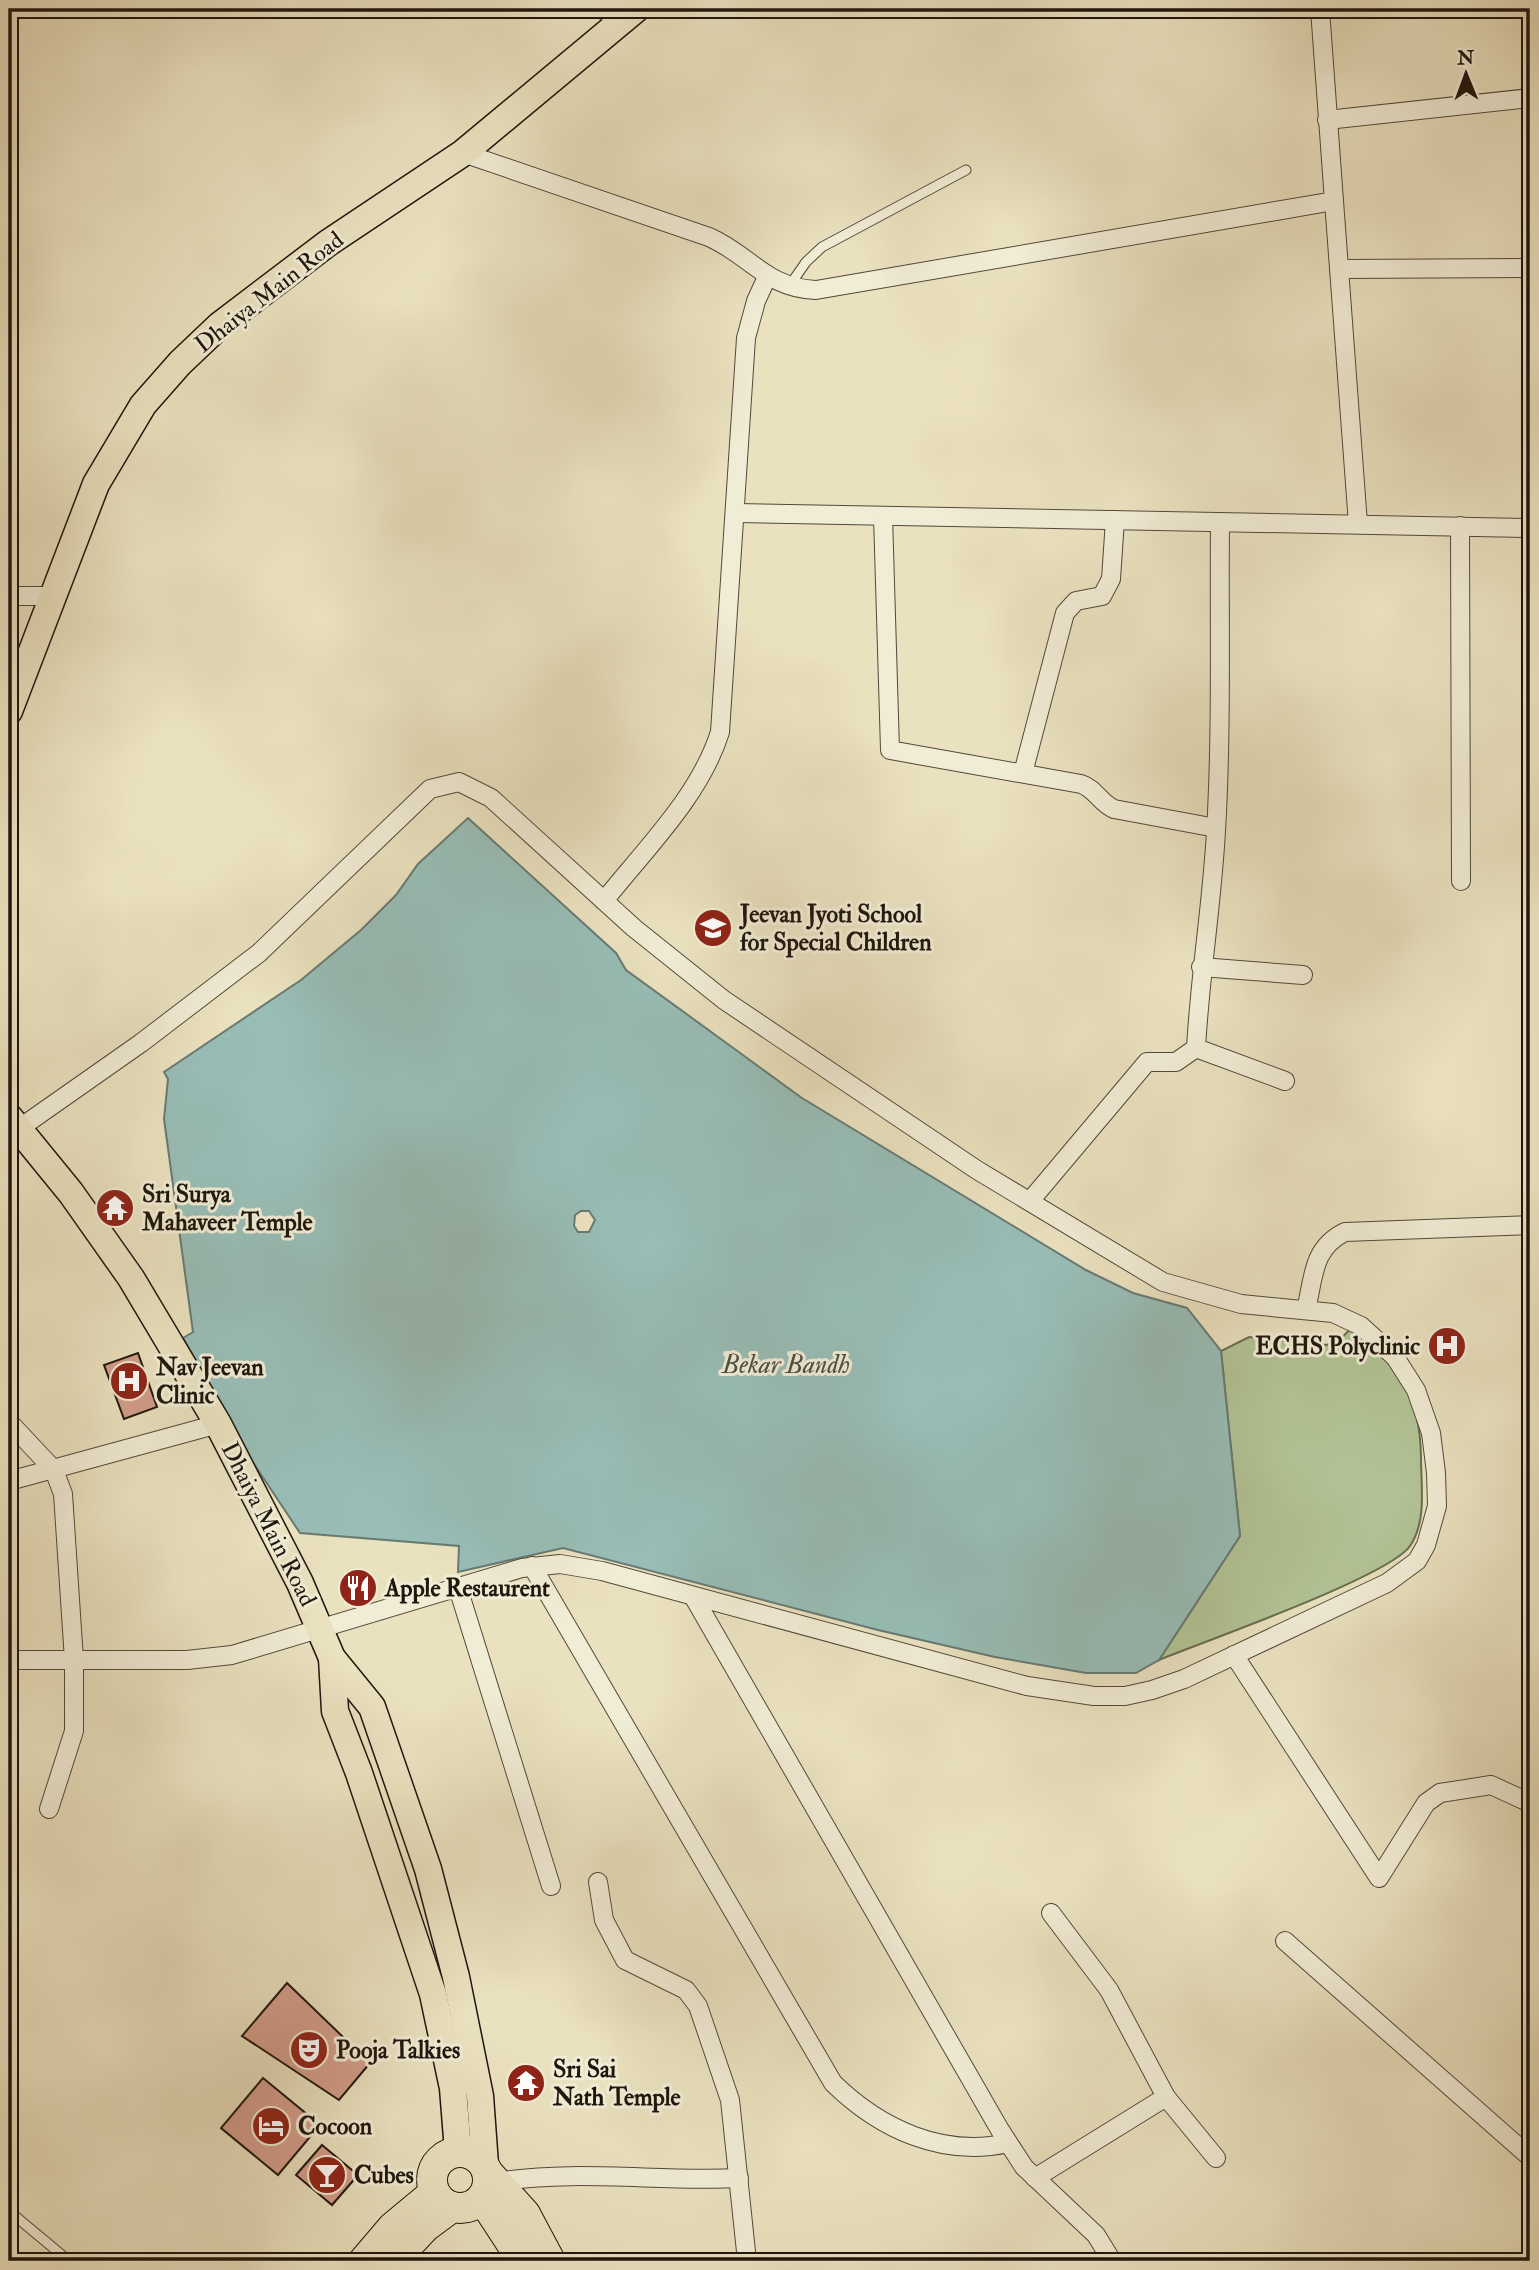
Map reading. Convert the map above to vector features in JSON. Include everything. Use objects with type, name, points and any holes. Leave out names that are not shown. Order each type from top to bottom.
[{"type":"highway","points":[[443,2200],[433,2169],[443,2157],[458,2151],[474,2155],[488,2180],[523,2261]]},
{"type":"highway","points":[[364,2261],[393,2227],[443,2200],[468,2207],[488,2180]]},
{"type":"highway","points":[[488,2180],[525,2214],[550,2261]]},
{"type":"highway","points":[[393,2261],[425,2227],[443,2200]]},
{"type":"main road","name":"Dhaiya Main Road","points":[[9,711],[102,474],[143,405],[180,363],[220,325],[328,243],[463,153],[620,12]]},
{"type":"main road","name":"Dhaiya Main Road","points":[[13,1123],[71,1193],[131,1278],[218,1424],[321,1628],[332,1658],[335,1711],[359,1773],[433,1994],[453,2088],[458,2151]]},
{"type":"main road","name":"Dhaiya Main Road","points":[[332,1658],[372,1707],[428,1869],[474,2058],[484,2118],[488,2180]]},
{"type":"street","points":[[1320,9],[1359,524]]},
{"type":"street","points":[[1327,120],[1530,99]]},
{"type":"street","points":[[463,153],[709,237],[729,247],[767,277],[789,286],[816,290],[1334,201]]},
{"type":"street","points":[[1339,270],[1530,268]]},
{"type":"street","points":[[604,901],[688,794],[714,752],[723,711],[746,338],[755,302],[767,277]]},
{"type":"street","points":[[736,513],[1530,528]]},
{"type":"street","points":[[883,516],[890,750],[1088,786],[1101,801],[1114,809],[1216,828]]},
{"type":"street","points":[[1023,774],[1065,613],[1076,601],[1102,596],[1111,579],[1115,520]]},
{"type":"street","points":[[1196,1048],[1201,967],[1211,901],[1216,828],[1220,522]]},
{"type":"street","points":[[1460,526],[1461,881]]},
{"type":"street","points":[[9,596],[53,596]]},
{"type":"street","points":[[9,1660],[187,1660],[232,1656],[531,1566],[575,1566],[1027,1686],[1094,1696],[1125,1696],[1152,1690],[1234,1655],[1404,1573],[1417,1561],[1426,1545],[1437,1506],[1431,1433],[1424,1408],[1405,1371],[1361,1326],[1333,1314],[1223,1301],[1163,1282],[978,1170],[724,1000],[604,901],[491,798],[459,782],[430,789],[269,944],[230,976],[13,1123]]},
{"type":"street","points":[[1201,967],[1303,975]]},
{"type":"street","points":[[1030,1201],[1147,1062],[1176,1062],[1196,1048]]},
{"type":"street","points":[[1196,1048],[1285,1081]]},
{"type":"street","points":[[1306,1310],[1319,1254],[1329,1239],[1345,1231],[1530,1225]]},
{"type":"street","points":[[9,1422],[54,1470],[63,1494],[74,1660],[74,1731],[49,1809]]},
{"type":"street","points":[[9,1481],[218,1424]]},
{"type":"street","points":[[531,1566],[833,2083],[869,2114],[921,2139],[949,2147],[970,2148],[1008,2143]]},
{"type":"street","points":[[458,1588],[551,1886]]},
{"type":"street","points":[[693,1596],[1008,2143],[1035,2178],[1096,2235],[1112,2261]]},
{"type":"street","points":[[1234,1655],[1379,1878],[1426,1803],[1440,1793],[1491,1785],[1530,1803]]},
{"type":"street","points":[[598,1882],[604,1920],[625,1960],[686,1990],[698,2006],[730,2100],[747,2261]]},
{"type":"street","points":[[1051,1913],[1108,1990],[1166,2097],[1216,2158]]},
{"type":"street","points":[[1285,1941],[1530,2157]]},
{"type":"street","points":[[1035,2178],[1166,2097]]},
{"type":"street","points":[[488,2180],[567,2175],[685,2180],[739,2178]]},
{"type":"lane","points":[[789,286],[806,262],[822,247],[966,170]]},
{"type":"lane","points":[[9,2211],[69,2261]]},
{"type":"green space","points":[[1350,1329],[1395,1370],[1412,1399],[1417,1416],[1422,1503],[1419,1526],[1410,1546],[1395,1559],[1333,1591],[1159,1660],[1240,1536],[1221,1351],[1249,1337],[1326,1345],[1338,1342]]},
{"type":"water","name":"Bekar Bandh","points":[[468,818],[616,953],[626,970],[802,1098],[1086,1270],[1133,1293],[1187,1308],[1221,1351],[1240,1536],[1159,1660],[1136,1673],[1086,1673],[995,1657],[878,1630],[563,1548],[458,1572],[459,1546],[300,1533],[218,1410],[222,1406],[183,1338],[193,1332],[164,1119],[168,1079],[164,1072],[301,980],[361,930],[396,895],[418,864]],"holes":[[[581,1211],[589,1211],[595,1220],[589,1232],[578,1232],[574,1226],[575,1215]]]},
{"type":"building","points":[[138,1353],[157,1407],[124,1419],[104,1365]]},
{"type":"building","name":"Pooja Talkies","points":[[287,1983],[370,2063],[339,2100],[242,2036]]},
{"type":"building","name":"Cocoon","points":[[263,2078],[320,2125],[278,2175],[221,2128]]},
{"type":"building","name":"Cubes","points":[[322,2145],[358,2175],[332,2205],[296,2175]]},
{"type":"place","name":"Jeevan Jyoti School for Special Children","points":[[713,928]]},
{"type":"place","name":"Sri Surya Mahaveer Temple","points":[[115,1208]]},
{"type":"place","name":"ECHS Polyclinic","points":[[1447,1346]]},
{"type":"place","name":"Nav Jeevan Clinic","points":[[129,1381]]},
{"type":"place","name":"Apple Restaurent","points":[[358,1588]]},
{"type":"place","name":"Pooja Talkies","points":[[309,2050]]},
{"type":"place","name":"Sri Sai Nath Temple","points":[[526,2083]]},
{"type":"place","name":"Cocoon","points":[[271,2126]]},
{"type":"place","name":"Cubes","points":[[327,2175]]}]
